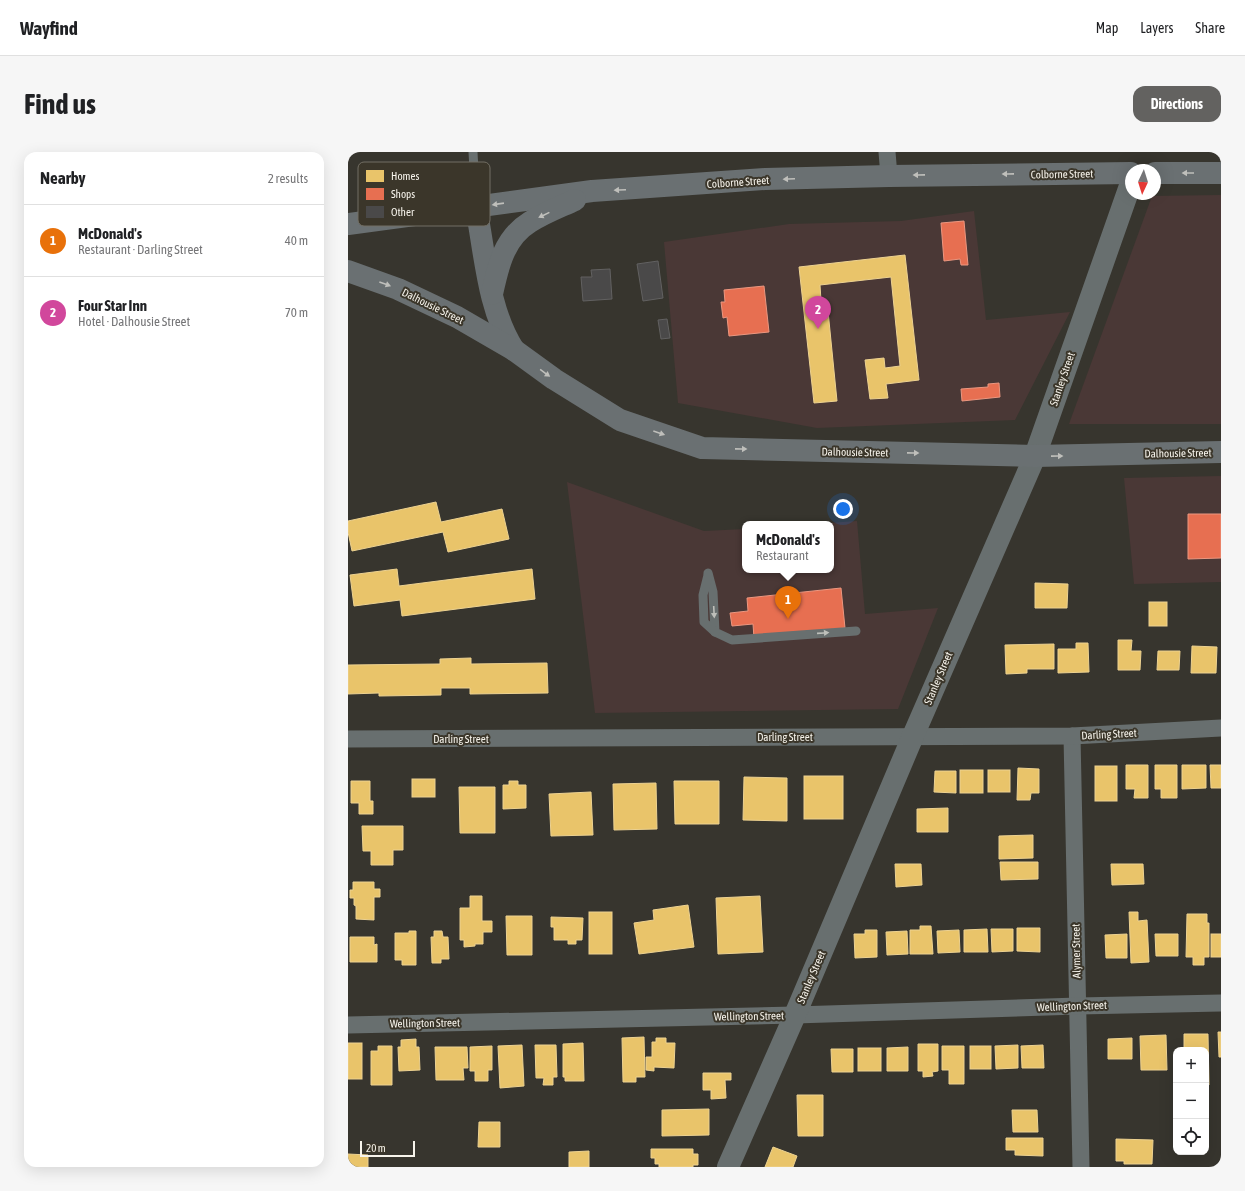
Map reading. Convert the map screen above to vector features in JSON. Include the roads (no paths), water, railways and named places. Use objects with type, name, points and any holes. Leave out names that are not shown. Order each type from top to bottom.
[{"type":"main road","name":"Colborne Street","points":[[490,205],[592,191],[765,179],[1125,173]]},
{"type":"main road","points":[[1161,173],[1221,173]]},
{"type":"main road","points":[[492,294],[497,270],[505,248],[515,234],[529,222],[592,191]]},
{"type":"main road","name":"Colborne Street","points":[[348,224],[358,223]]},
{"type":"main road","name":"Dalhousie Street","points":[[479,226],[498,320],[506,338],[514,350]]},
{"type":"main road","name":"Dalhousie Street","points":[[348,271],[398,289],[457,316],[514,350],[554,379],[620,420],[702,448],[1035,456],[1221,452]]},
{"type":"street","points":[[887,152],[889,176]]},
{"type":"street","name":"Stanley Street","points":[[728,1167],[795,1015],[913,736],[1035,456],[1125,200]]},
{"type":"street","name":"Darling Street","points":[[348,739],[1072,736],[1221,728]]},
{"type":"street","name":"Alymer Street","points":[[1072,736],[1081,1167]]},
{"type":"street","name":"Wellington Street","points":[[348,1025],[795,1015],[1221,1003]]},
{"type":"lane","points":[[473,152],[474,162]]},
{"type":"lane","points":[[708,574],[713,592],[715,632],[732,640],[856,631]]},
{"type":"place","name":"Four Star Inn","points":[[818,329]]},
{"type":"place","name":"McDonald's","points":[[788,619]]}]
